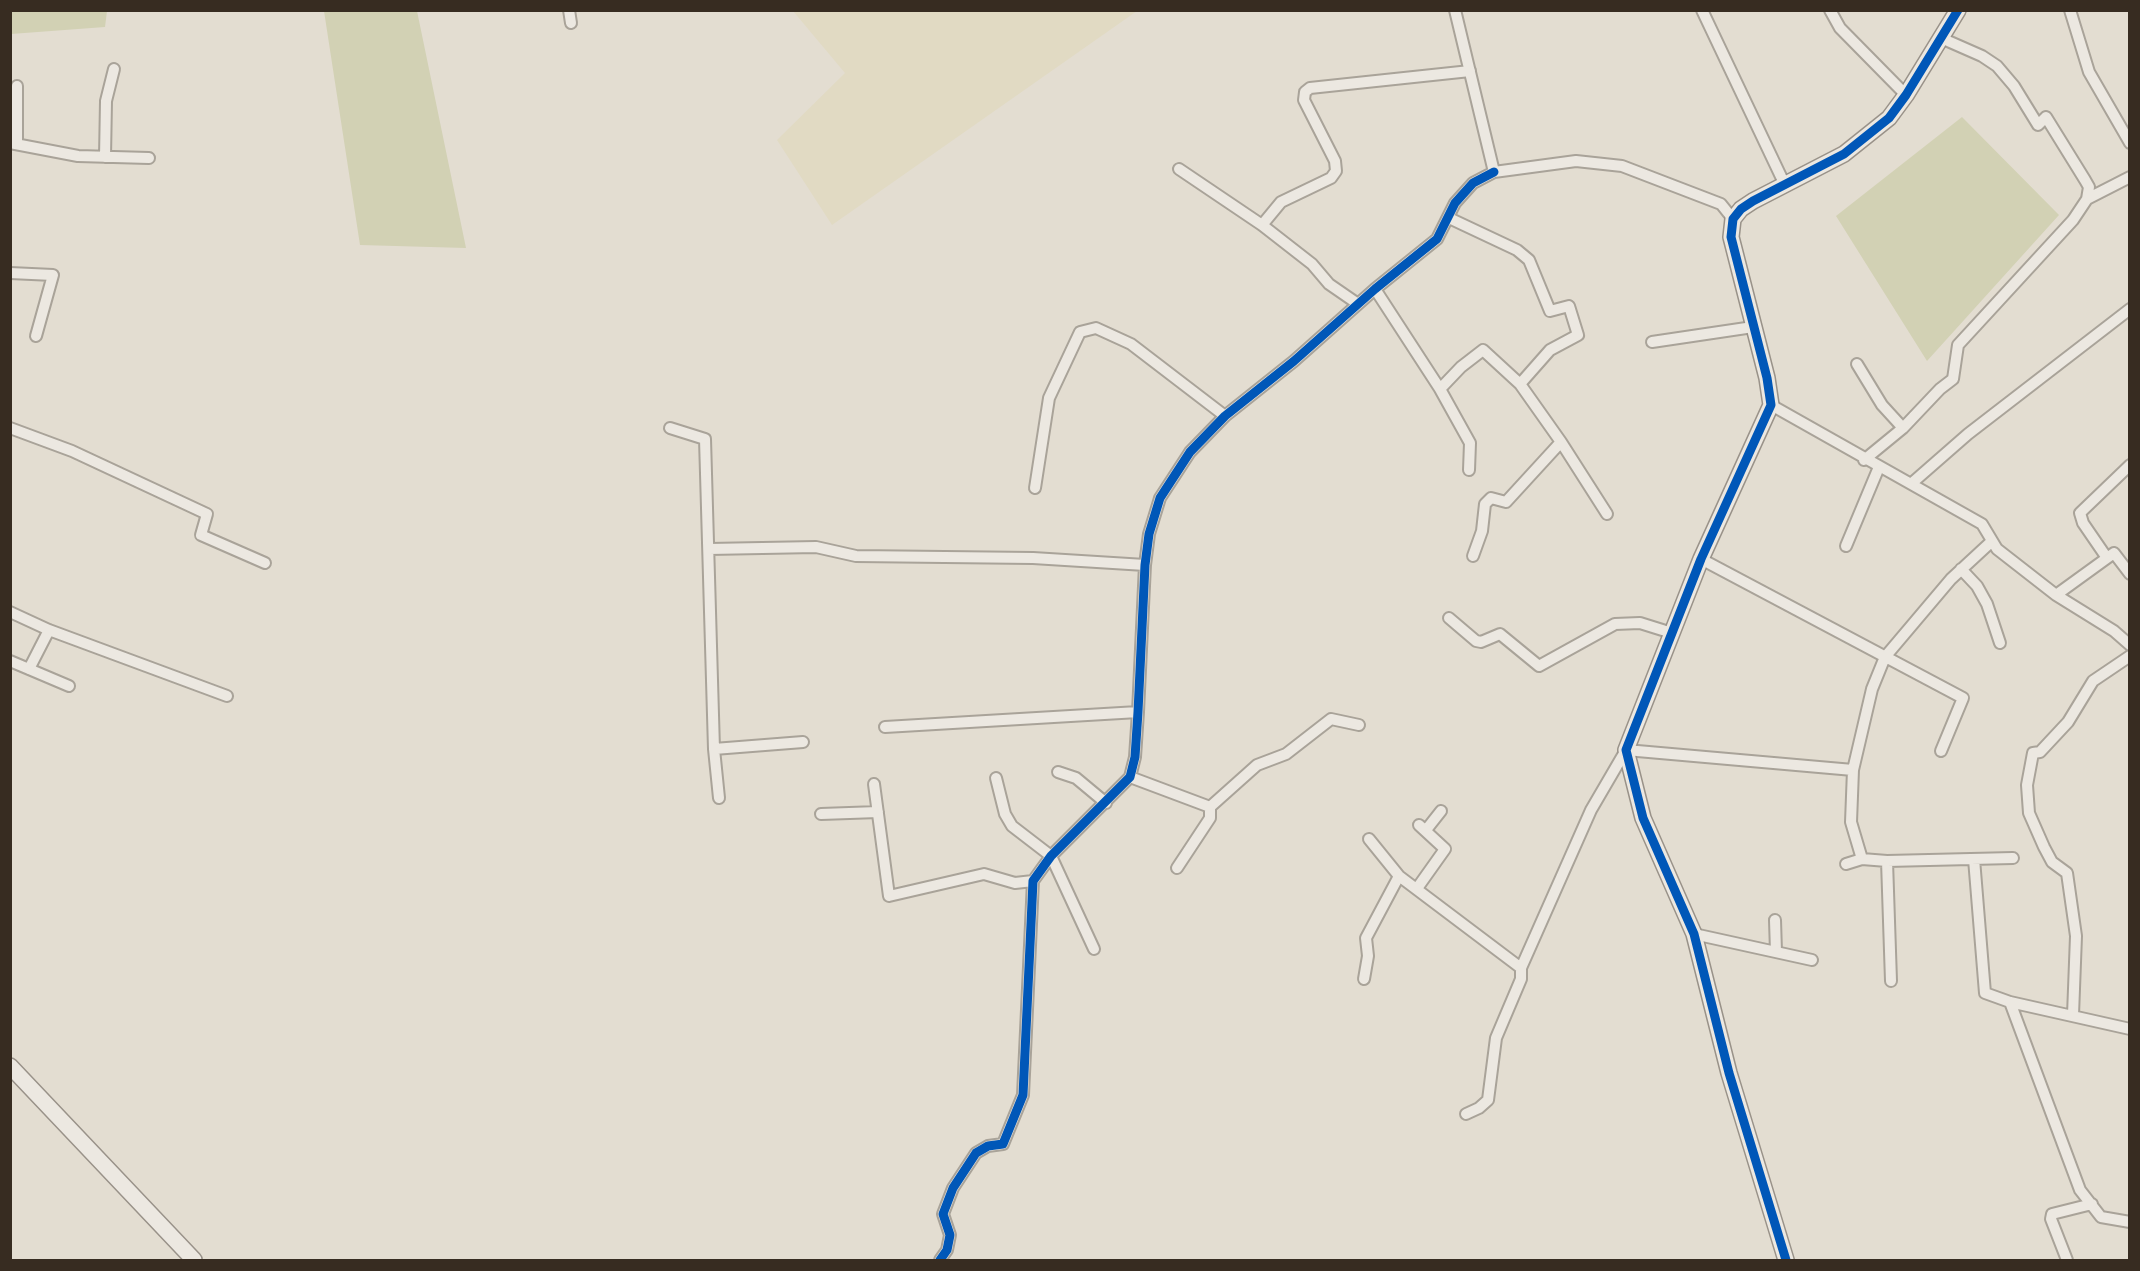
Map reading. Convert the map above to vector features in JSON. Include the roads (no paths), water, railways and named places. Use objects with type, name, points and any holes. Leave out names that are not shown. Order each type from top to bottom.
[{"type":"street","points":[[569,10],[571,23]]},
{"type":"street","points":[[1455,10],[1494,172]]},
{"type":"street","points":[[1702,10],[1785,185]]},
{"type":"street","points":[[1830,10],[1840,28],[1906,95]]},
{"type":"street","points":[[1466,1113],[1479,1108],[1488,1100],[1496,1038],[1521,979],[1521,968],[1591,810],[1626,750],[1701,559],[1771,405],[1767,378],[1731,237],[1733,219],[1747,205],[1844,154],[1889,118],[1906,95],[1958,10]]},
{"type":"street","points":[[2070,10],[2089,72],[2130,143]]},
{"type":"street","points":[[1864,460],[1903,428],[1940,388],[1953,379],[1958,345],[2073,220],[2087,199],[2089,188],[2046,117],[2038,125],[2014,87],[1997,66],[1982,56],[1941,38]]},
{"type":"street","points":[[105,157],[105,100],[114,69]]},
{"type":"street","points":[[1262,225],[1281,202],[1331,178],[1336,171],[1335,161],[1304,100],[1305,92],[1310,88],[1470,71]]},
{"type":"street","points":[[17,86],[14,144],[78,156],[149,158]]},
{"type":"street","points":[[940,1260],[947,1250],[950,1235],[944,1214],[953,1188],[976,1153],[988,1146],[1003,1144],[1023,1095],[1033,881],[1051,856],[1130,777],[1135,757],[1145,565],[1149,534],[1160,498],[1190,452],[1225,416],[1294,361],[1375,289],[1437,239],[1455,203],[1473,183],[1494,172],[1576,161],[1622,166],[1721,204],[1733,219]]},
{"type":"street","points":[[1179,169],[1262,225],[1312,264],[1329,284],[1358,304]]},
{"type":"street","points":[[2087,199],[2130,177]]},
{"type":"street","points":[[1449,218],[1517,250],[1529,260],[1550,311],[1569,306],[1578,335],[1550,350],[1520,384]]},
{"type":"street","points":[[10,273],[53,275],[36,336]]},
{"type":"street","points":[[1375,289],[1440,390],[1470,443],[1469,470]]},
{"type":"street","points":[[1912,483],[1968,434],[2130,309]]},
{"type":"street","points":[[1652,342],[1753,327]]},
{"type":"street","points":[[1035,488],[1049,398],[1080,332],[1096,328],[1131,344],[1225,416]]},
{"type":"street","points":[[1440,390],[1461,367],[1483,350],[1520,384],[1562,442],[1607,514]]},
{"type":"street","points":[[1857,364],[1882,405],[1903,428]]},
{"type":"street","points":[[1771,405],[1864,460],[1912,483],[1982,524],[1997,549],[2056,595],[2114,631],[2130,645]]},
{"type":"street","points":[[10,428],[72,451],[207,514],[201,535],[265,563]]},
{"type":"street","points":[[670,428],[705,439],[714,749],[719,798]]},
{"type":"street","points":[[1473,556],[1482,531],[1485,504],[1491,498],[1506,502],[1562,442]]},
{"type":"street","points":[[2107,558],[2083,524],[2080,513],[2130,465]]},
{"type":"street","points":[[1846,546],[1879,467]]},
{"type":"street","points":[[1862,859],[1851,822],[1853,770],[1872,690],[1885,657],[1961,569],[1991,542]]},
{"type":"street","points":[[709,549],[816,547],[856,556],[1033,558],[1145,565]]},
{"type":"street","points":[[2056,595],[2114,553],[2130,574]]},
{"type":"street","points":[[1701,559],[1963,698],[1941,751]]},
{"type":"street","points":[[1961,569],[1977,586],[1987,604],[2000,643]]},
{"type":"street","points":[[10,612],[49,630],[227,696]]},
{"type":"street","points":[[1449,618],[1476,641],[1481,642],[1500,634],[1539,666],[1615,624],[1640,623],[1672,633]]},
{"type":"street","points":[[29,669],[49,630]]},
{"type":"street","points":[[2073,1015],[2076,936],[2067,873],[2052,862],[2044,848],[2029,813],[2027,785],[2033,753],[2040,752],[2067,722],[2093,681],[2130,656]]},
{"type":"street","points":[[10,661],[69,686]]},
{"type":"street","points":[[885,727],[1138,712]]},
{"type":"street","points":[[1177,868],[1210,818],[1210,807],[1257,765],[1286,754],[1331,718],[1359,725]]},
{"type":"street","points":[[714,749],[803,742]]},
{"type":"street","points":[[1626,750],[1853,770]]},
{"type":"street","points":[[1626,750],[1643,818],[1694,934],[1729,1073],[1786,1260]]},
{"type":"street","points":[[1058,772],[1076,778],[1106,803]]},
{"type":"street","points":[[1130,777],[1210,807]]},
{"type":"street","points":[[996,778],[1005,814],[1012,826],[1051,856],[1094,949]]},
{"type":"street","points":[[874,784],[889,896],[984,874],[1015,883],[1033,881]]},
{"type":"street","points":[[1418,887],[1445,849],[1423,827],[1441,811]]},
{"type":"street","points":[[821,814],[878,812]]},
{"type":"street","points":[[1369,839],[1399,876],[1418,887],[1521,968]]},
{"type":"street","points":[[1846,864],[1862,859],[1887,861],[2013,858]]},
{"type":"street","points":[[1974,859],[1985,993],[2010,1002],[2130,1029]]},
{"type":"street","points":[[1887,861],[1892,981]]},
{"type":"street","points":[[1364,979],[1366,938],[1399,876]]},
{"type":"street","points":[[1775,920],[1776,952]]},
{"type":"street","points":[[1694,934],[1812,960]]},
{"type":"street","points":[[2010,1002],[2080,1190],[2102,1216],[2130,1222]]},
{"type":"street","points":[[10,1066],[194,1260]]},
{"type":"street","points":[[2067,1260],[2051,1219],[2052,1214],[2092,1204]]}]
